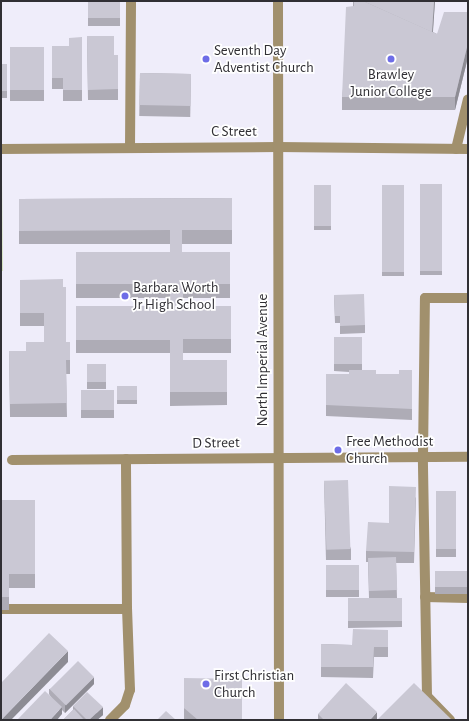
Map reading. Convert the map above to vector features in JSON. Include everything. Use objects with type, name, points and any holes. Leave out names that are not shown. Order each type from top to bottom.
[{"type":"street","points":[[130,148],[131,1]]},
{"type":"street","name":"North Imperial Avenue","points":[[278,1],[277,458],[279,720]]},
{"type":"street","points":[[456,149],[468,99]]},
{"type":"street","name":"C Street","points":[[1,149],[278,147],[468,149]]},
{"type":"street","points":[[450,720],[427,696],[423,457],[425,298],[468,298]]},
{"type":"street","name":"D Street","points":[[12,460],[468,457]]},
{"type":"street","points":[[110,720],[125,705],[130,690],[127,609],[126,459]]},
{"type":"street","points":[[425,597],[468,598]]},
{"type":"street","points":[[1,609],[127,609]]},
{"type":"green space","points":[[2,178],[3,271],[1,271]]},
{"type":"building","points":[[88,1],[120,1],[120,18],[88,18]]},
{"type":"building","points":[[354,1],[363,1],[437,34],[444,12],[468,12],[468,43],[455,97],[342,97],[346,7],[354,6]]},
{"type":"building","points":[[363,1],[434,1],[432,32]]},
{"type":"building","points":[[87,36],[114,36],[114,55],[118,55],[118,89],[88,90]]},
{"type":"building","points":[[82,37],[82,90],[63,90],[63,78],[52,78],[52,46],[69,46],[69,38]]},
{"type":"building","points":[[10,47],[44,47],[44,90],[10,90]]},
{"type":"building","points":[[1,64],[7,64],[7,91],[1,91]]},
{"type":"building","points":[[140,73],[191,74],[190,106],[139,105]]},
{"type":"building","points":[[420,184],[442,184],[442,271],[420,271]]},
{"type":"building","points":[[314,185],[331,185],[331,226],[314,226]]},
{"type":"building","points":[[382,185],[404,185],[404,272],[382,272]]},
{"type":"building","points":[[232,198],[232,230],[182,230],[182,252],[230,252],[230,284],[183,284],[183,306],[231,306],[231,339],[183,339],[183,360],[227,360],[227,392],[170,392],[170,340],[76,340],[76,306],[170,306],[170,284],[76,284],[76,252],[170,252],[170,230],[19,231],[19,199]]},
{"type":"building","points":[[63,279],[63,287],[66,287],[66,342],[70,342],[70,360],[66,360],[67,403],[10,404],[9,351],[26,351],[26,342],[44,342],[44,313],[20,313],[20,280]]},
{"type":"building","points":[[364,294],[365,325],[340,326],[340,316],[335,316],[334,295]]},
{"type":"building","points":[[334,337],[362,337],[362,364],[334,364]]},
{"type":"building","points":[[87,364],[106,364],[106,382],[87,382]]},
{"type":"building","points":[[349,370],[376,370],[376,374],[399,374],[399,370],[412,370],[412,409],[326,405],[326,374],[349,374]]},
{"type":"building","points":[[117,386],[137,386],[137,400],[117,400]]},
{"type":"building","points":[[81,390],[114,390],[114,410],[81,410]]},
{"type":"building","points":[[348,480],[350,549],[326,550],[324,481]]},
{"type":"building","points":[[389,486],[416,487],[414,552],[366,551],[368,522],[389,523]]},
{"type":"building","points":[[436,491],[456,491],[456,549],[436,549]]},
{"type":"building","points":[[1,500],[35,500],[35,574],[9,574],[9,597],[1,597]]},
{"type":"building","points":[[396,557],[397,590],[369,591],[368,558]]},
{"type":"building","points":[[326,565],[359,565],[359,590],[326,590]]},
{"type":"building","points":[[435,571],[468,571],[468,587],[435,587]]},
{"type":"building","points":[[348,598],[402,598],[402,621],[348,621]]},
{"type":"building","points":[[353,629],[388,630],[388,647],[374,647],[373,667],[321,667],[321,644],[352,645]]},
{"type":"building","points":[[49,633],[68,651],[1,720],[1,681],[2,682]]},
{"type":"building","points":[[78,661],[94,677],[66,706],[50,689]]},
{"type":"building","points":[[184,678],[242,679],[242,720],[198,720],[184,708]]},
{"type":"building","points":[[346,683],[377,712],[370,720],[324,720],[318,714]]},
{"type":"building","points":[[414,683],[452,720],[377,720]]},
{"type":"building","points":[[45,691],[62,707],[50,720],[17,720]]},
{"type":"building","points":[[87,692],[103,707],[89,720],[87,720],[73,706]]},
{"type":"building","points":[[74,709],[84,720],[63,720]]},
{"type":"building","points":[[166,711],[176,720],[157,720]]},
{"type":"place","name":"Seventh Day Adventist Church","points":[[206,59]]},
{"type":"place","name":"Brawley Junior College","points":[[391,59]]},
{"type":"place","name":"Barbara Worth Jr High School","points":[[125,296]]},
{"type":"place","name":"Free Methodist Church","points":[[338,450]]},
{"type":"place","name":"First Christian Church","points":[[206,684]]}]
